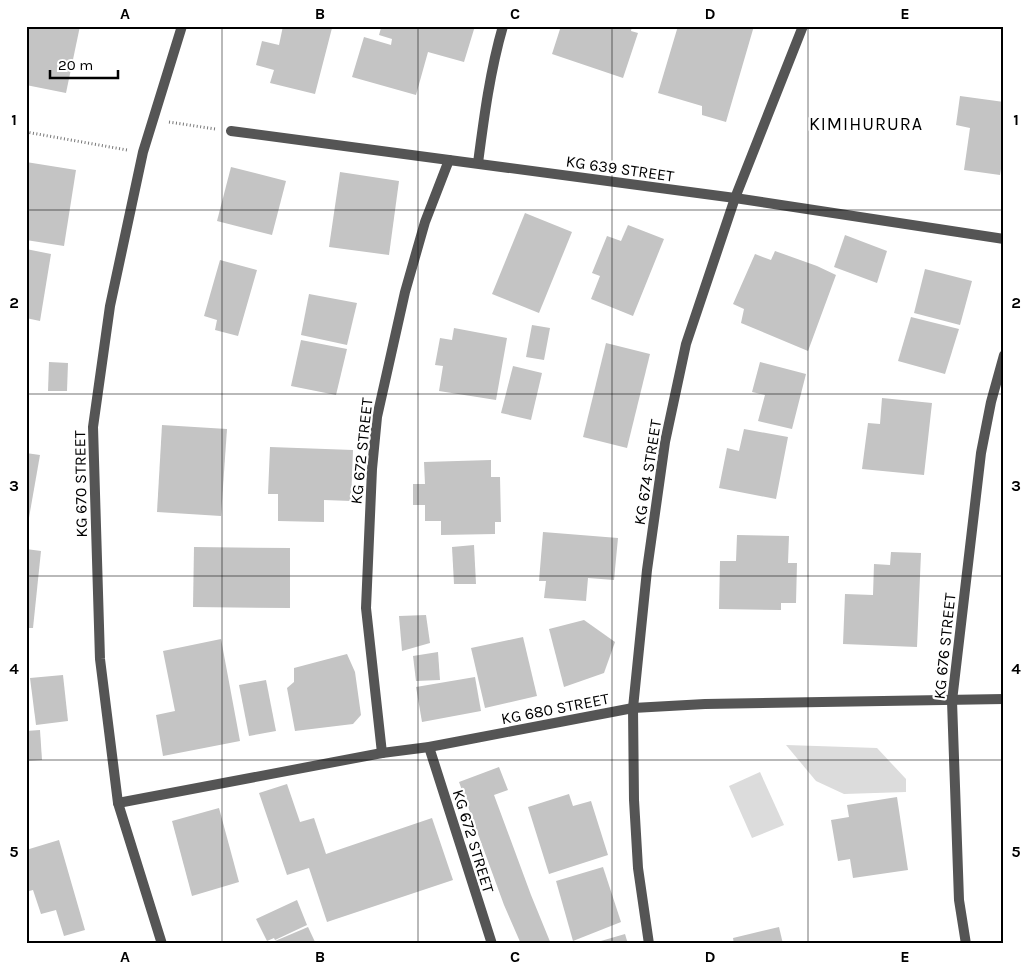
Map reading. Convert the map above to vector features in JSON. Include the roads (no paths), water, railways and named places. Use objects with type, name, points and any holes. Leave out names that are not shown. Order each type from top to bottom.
[{"type":"street","name":"KG 670 STREET","points":[[162,944],[118,803],[100,659],[93,427],[110,306],[143,152],[182,26]]},
{"type":"street","points":[[478,163],[488,91],[502,26]]},
{"type":"street","name":"KG 674 STREET","points":[[649,944],[638,868],[634,800],[633,708],[647,570],[665,442],[686,344],[735,198],[803,26]]},
{"type":"street","name":"KG 639 STREET","points":[[230,131],[735,198],[1004,239]]},
{"type":"street","name":"KG 672 STREET","points":[[382,753],[366,608],[372,469],[376,425],[405,292],[425,222],[449,160]]},
{"type":"street","name":"KG 676 STREET","points":[[966,944],[959,900],[952,701],[981,453],[991,402],[1004,355]]},
{"type":"street","name":"KG 680 STREET","points":[[118,803],[633,708],[705,704],[1004,699]]},
{"type":"street","name":"KG 672 STREET","points":[[429,747],[492,944]]},
{"type":"district","name":"KIMIHURURA","points":[[866,124]]}]
